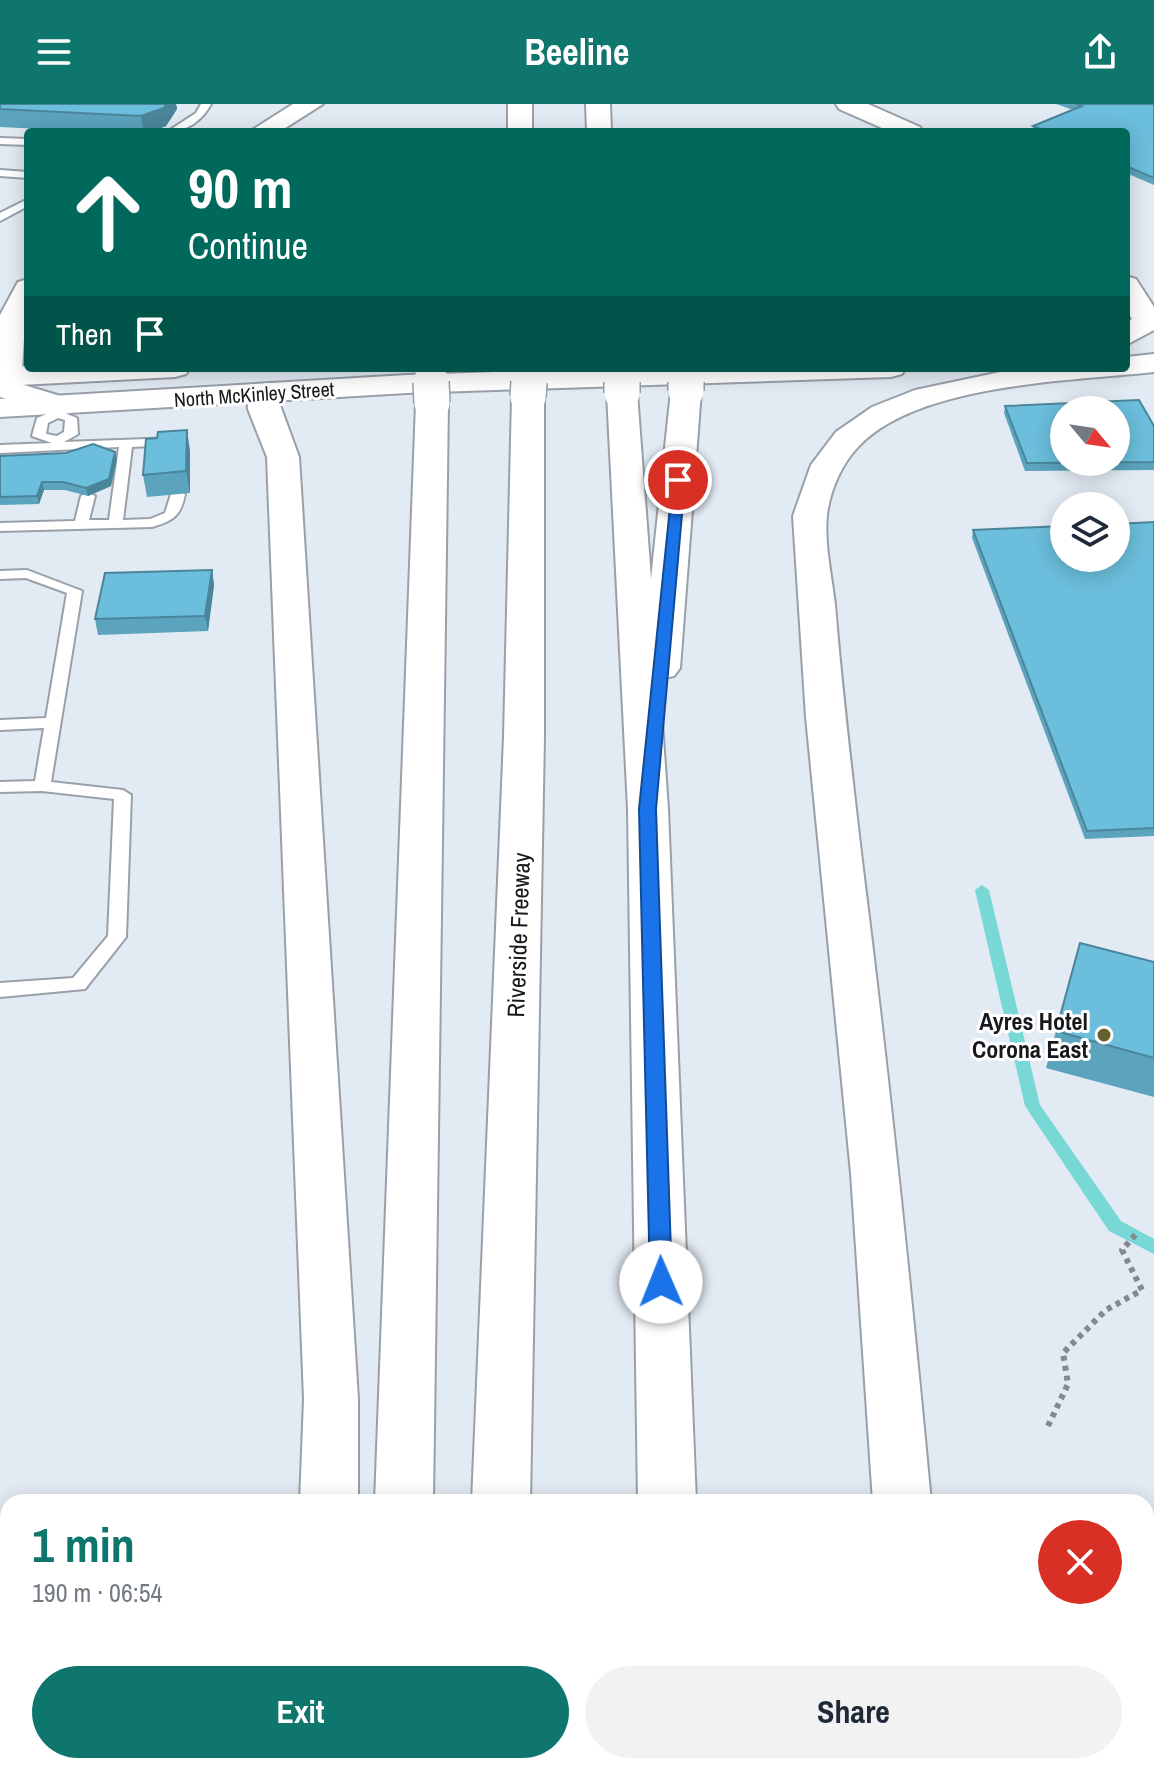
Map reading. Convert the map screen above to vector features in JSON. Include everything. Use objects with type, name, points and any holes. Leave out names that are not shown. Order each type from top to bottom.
[{"type":"main road","points":[[268,128],[311,104]]},
{"type":"main road","points":[[520,104],[520,128]]},
{"type":"main road","points":[[598,104],[599,128]]},
{"type":"main road","points":[[848,104],[902,128]]},
{"type":"main road","points":[[24,297],[3,347],[0,377],[7,389],[58,410]]},
{"type":"main road","points":[[1130,298],[1138,325]]},
{"type":"main road","points":[[1130,358],[1154,356]]},
{"type":"main road","points":[[1130,366],[1154,363]]},
{"type":"main road","name":"North McKinley Street","points":[[0,377],[97,372]]},
{"type":"main road","name":"North McKinley Street","points":[[0,408],[58,410],[407,384],[794,372]]},
{"type":"main road","points":[[901,1494],[876,1173],[825,717],[810,516],[812,497],[822,469],[839,445],[902,406],[986,381],[1070,372]]},
{"type":"main road","points":[[648,809],[698,376]]},
{"type":"main road","points":[[622,380],[648,809],[667,1494]]},
{"type":"main road","name":"Riverside Freeway","points":[[501,1494],[524,737],[528,382]]},
{"type":"main road","points":[[404,1494],[415,1039],[430,657],[432,386]]},
{"type":"main road","points":[[262,393],[260,407],[280,444],[283,457],[322,1196],[331,1399],[329,1494]]},
{"type":"lane","points":[[179,128],[200,115],[206,104]]},
{"type":"lane","points":[[0,141],[24,142]]},
{"type":"lane","points":[[0,173],[24,175]]},
{"type":"lane","points":[[0,218],[24,204]]},
{"type":"lane","points":[[58,410],[71,418],[71,434],[58,443],[39,436],[42,421],[58,410]]},
{"type":"lane","points":[[0,449],[58,443],[96,447],[166,440],[176,446],[177,453]]},
{"type":"lane","points":[[115,524],[126,442]]},
{"type":"lane","points":[[0,527],[162,520],[175,510],[178,494]]},
{"type":"lane","points":[[81,525],[88,496]]},
{"type":"lane","points":[[0,575],[27,574],[75,591],[42,786]]},
{"type":"lane","points":[[0,725],[53,723]]},
{"type":"lane","points":[[0,787],[42,786],[123,795],[117,937],[78,984],[0,990]]},
{"type":"path","points":[[1048,1426],[1068,1384],[1063,1353],[1106,1310],[1142,1290],[1122,1250],[1136,1234]]},
{"type":"building","points":[[0,104],[166,104],[164,108],[141,116],[0,109]]},
{"type":"building","points":[[1076,104],[1154,104],[1154,178],[1130,168],[1130,128],[1033,126],[1082,106]]},
{"type":"building","points":[[1130,400],[1139,400],[1154,426],[1154,462],[1130,462]]},
{"type":"building","points":[[1050,404],[1050,463],[1027,463],[1005,406]]},
{"type":"building","points":[[187,430],[186,471],[143,475],[146,439],[157,438],[158,432]]},
{"type":"building","points":[[93,444],[115,452],[109,479],[86,488],[63,482],[42,482],[37,496],[0,497],[0,456],[66,453]]},
{"type":"building","points":[[1154,522],[1154,828],[1087,831],[973,530],[1050,527],[1050,572],[1130,572],[1130,523]]},
{"type":"building","points":[[212,570],[205,616],[95,619],[105,573]]},
{"type":"building","points":[[1080,943],[1154,962],[1154,1058],[1056,1031]]},
{"type":"waterway","points":[[982,890],[1033,1106],[1115,1226],[1154,1247]]},
{"type":"place","name":"Ayres Hotel Corona East","points":[[1104,1035]]},
{"type":"route","points":[[661,1282],[648,809],[678,480]]}]
